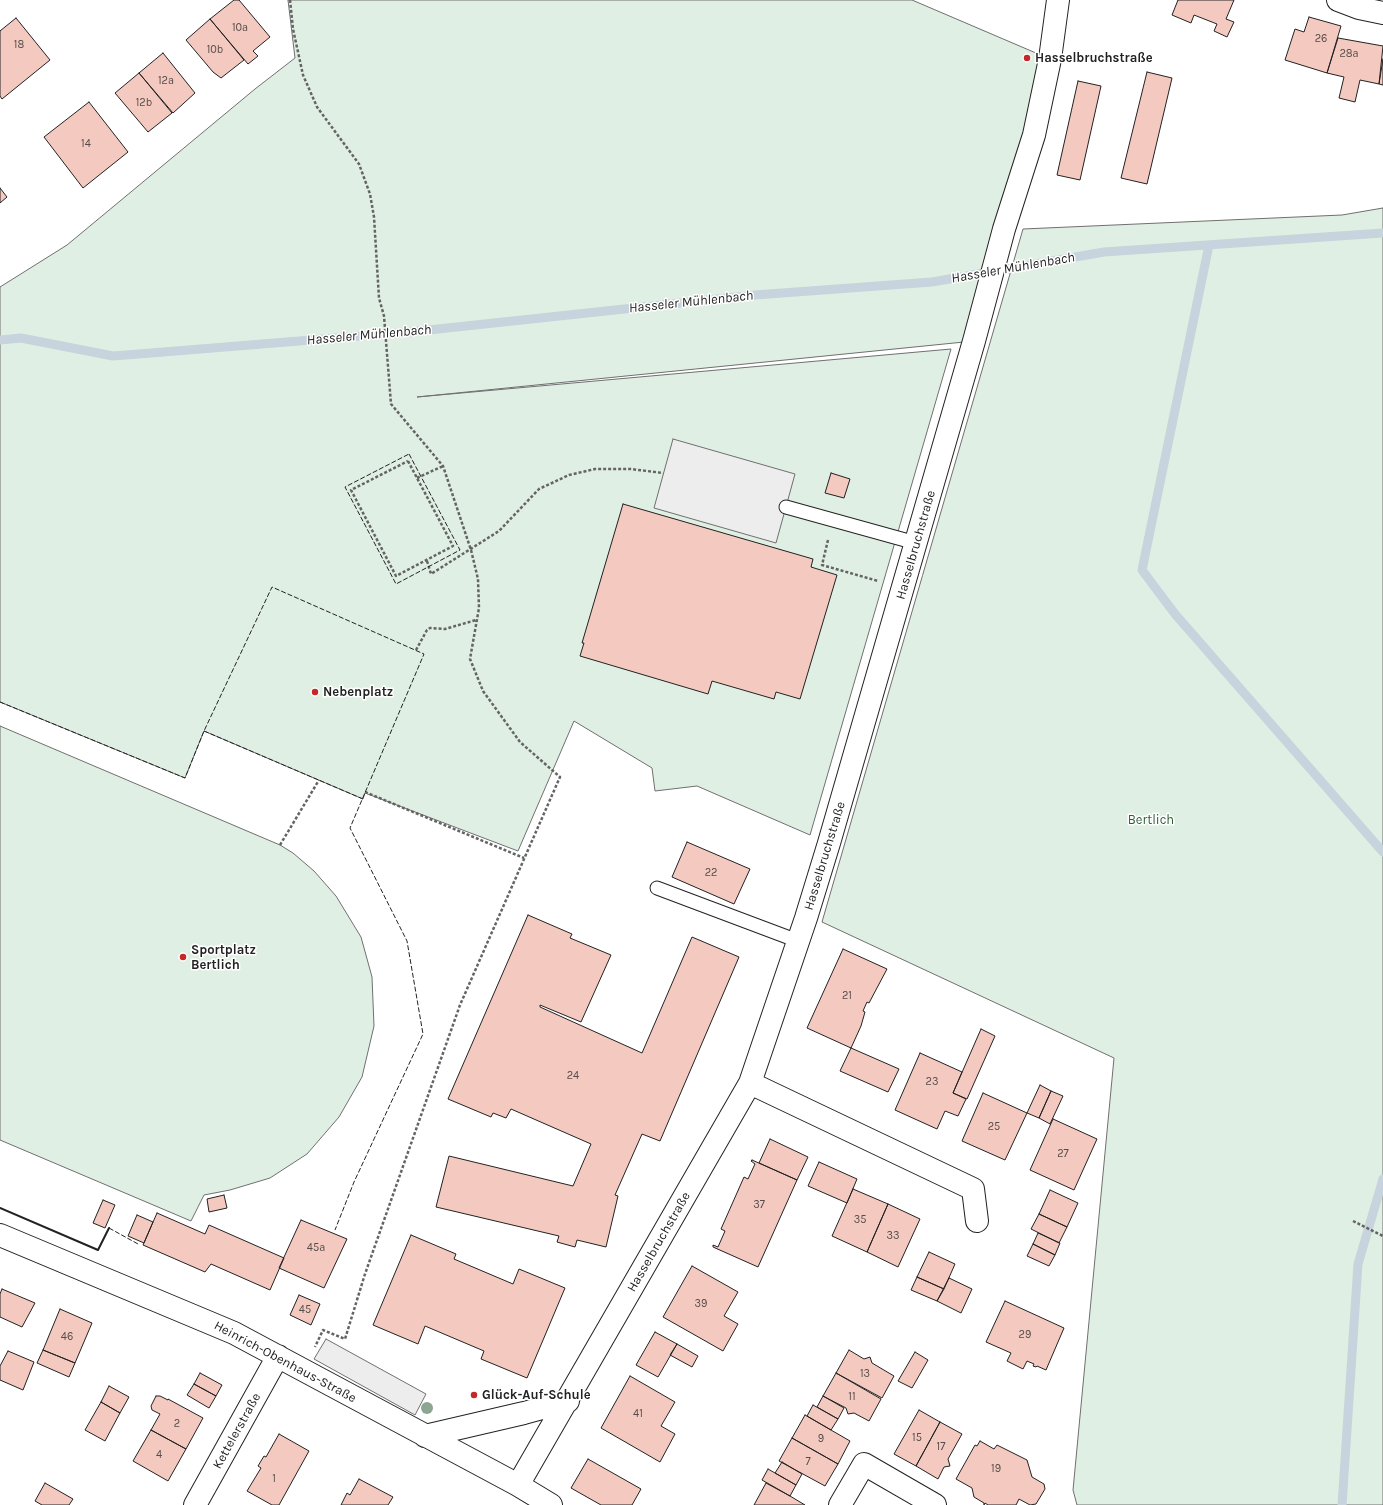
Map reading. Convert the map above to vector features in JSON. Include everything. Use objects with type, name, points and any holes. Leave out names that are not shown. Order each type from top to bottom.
[{"type":"street","name":"Hasselbruchstraße","points":[[518,1485],[568,1401],[750,1084],[798,941],[831,836],[903,591],[974,341],[1004,229],[1034,135],[1050,59],[1058,0]]},
{"type":"street","points":[[1338,0],[1359,8],[1383,13]]},
{"type":"street","points":[[750,1084],[973,1188],[977,1221]]},
{"type":"street","name":"Heinrich-Obenhaus-Straße","points":[[0,1235],[234,1333],[518,1485],[550,1505]]},
{"type":"street","name":"Kettelerstraße","points":[[195,1505],[278,1356]]},
{"type":"street","points":[[425,1436],[568,1401]]},
{"type":"street","points":[[840,1505],[864,1464],[935,1505]]},
{"type":"lane","points":[[786,508],[916,543]]},
{"type":"lane","points":[[657,888],[798,941]]},
{"type":"path","points":[[290,0],[293,29],[303,75],[317,107],[359,164],[370,194],[374,217],[379,298],[384,316],[391,404],[443,466],[471,550],[478,579],[478,608],[470,659],[483,691],[520,742],[560,777],[460,1005],[368,1267],[345,1339],[323,1330],[303,1371]]},
{"type":"path","points":[[408,461],[417,478],[453,546],[396,576],[351,490],[408,461]]},
{"type":"path","points":[[417,478],[443,466]]},
{"type":"path","points":[[426,560],[431,574],[499,531],[539,489],[569,476],[595,469],[631,468],[663,473]]},
{"type":"path","points":[[832,520],[822,564],[903,591]]},
{"type":"path","points":[[416,650],[427,630],[430,628],[445,629],[476,620]]},
{"type":"path","points":[[280,846],[319,780]]},
{"type":"path","points":[[365,792],[524,858]]},
{"type":"path","points":[[1353,1221],[1383,1236]]},
{"type":"green space","points":[[288,0],[912,0],[1050,59],[974,341],[417,397],[951,349],[810,835],[697,786],[655,791],[652,768],[574,721],[518,851],[365,793],[363,799],[204,731],[185,778],[0,702],[0,287],[67,245],[255,89],[295,58]]},
{"type":"green space","name":"Bertlich","points":[[1383,208],[1383,1505],[1077,1505],[1073,1490],[1114,1058],[822,922],[1023,229],[1342,215]]},
{"type":"green space","name":"Sportplatz Bertlich","points":[[0,726],[280,845],[293,853],[314,871],[336,896],[361,937],[372,977],[374,1026],[362,1077],[339,1117],[307,1154],[270,1178],[230,1190],[204,1195],[191,1221],[0,1140]]},
{"type":"shaded area","points":[[673,439],[795,474],[776,543],[654,508]]},
{"type":"shaded area","points":[[326,1339],[426,1394],[415,1415],[314,1359]]},
{"type":"building","points":[[234,0],[239,0],[270,37],[253,51],[258,56],[248,64],[210,19]]},
{"type":"building","points":[[1178,0],[1234,0],[1226,19],[1234,22],[1227,37],[1214,31],[1217,24],[1194,15],[1191,23],[1172,15]]},
{"type":"building","points":[[1309,17],[1341,26],[1327,73],[1285,60],[1295,29],[1304,32]]},
{"type":"building","points":[[16,18],[50,60],[2,99],[0,96],[0,31]]},
{"type":"building","points":[[210,19],[244,60],[221,78],[213,72],[186,40]]},
{"type":"building","points":[[1338,38],[1383,46],[1379,84],[1360,80],[1355,102],[1339,98],[1344,77],[1327,73]]},
{"type":"building","points":[[163,53],[195,93],[173,113],[139,73]]},
{"type":"building","points":[[1383,59],[1383,85],[1379,84]]},
{"type":"building","points":[[1147,72],[1172,78],[1147,184],[1121,178]]},
{"type":"building","points":[[139,73],[172,113],[148,132],[115,93]]},
{"type":"building","points":[[1078,81],[1101,86],[1080,180],[1057,175]]},
{"type":"building","points":[[89,102],[128,152],[83,188],[44,137]]},
{"type":"building","points":[[0,188],[7,197],[0,203]]},
{"type":"building","points":[[831,473],[850,479],[844,498],[825,493]]},
{"type":"building","points":[[623,504],[813,559],[811,567],[837,575],[800,699],[776,692],[774,699],[712,681],[708,694],[580,656],[584,643],[582,643]]},
{"type":"building","points":[[687,842],[750,869],[734,904],[672,877]]},
{"type":"building","points":[[528,915],[572,934],[570,938],[611,955],[581,1022],[540,1005],[540,1007],[642,1053],[692,937],[739,957],[660,1141],[642,1134],[615,1195],[618,1196],[606,1247],[577,1240],[575,1247],[557,1242],[559,1236],[436,1207],[449,1156],[573,1186],[591,1144],[511,1109],[506,1118],[493,1113],[491,1117],[448,1099]]},
{"type":"building","points":[[843,949],[887,969],[869,1003],[867,1002],[863,1011],[865,1012],[861,1026],[851,1048],[807,1028]]},
{"type":"building","points":[[981,1029],[995,1036],[967,1099],[953,1093]]},
{"type":"building","points":[[851,1048],[899,1069],[888,1092],[840,1071]]},
{"type":"building","points":[[920,1053],[962,1072],[953,1093],[966,1099],[958,1116],[945,1111],[937,1129],[895,1110]]},
{"type":"building","points":[[1040,1085],[1051,1091],[1039,1118],[1027,1113]]},
{"type":"building","points":[[1051,1091],[1063,1096],[1050,1124],[1039,1118]]},
{"type":"building","points":[[983,1093],[1027,1113],[1005,1160],[962,1141]]},
{"type":"building","points":[[1053,1119],[1097,1139],[1074,1190],[1030,1170]]},
{"type":"building","points":[[770,1139],[808,1157],[797,1180],[759,1163]]},
{"type":"building","points":[[752,1160],[797,1180],[758,1267],[713,1247],[713,1245],[718,1247],[725,1231],[721,1229],[744,1177],[748,1179],[755,1164],[751,1161]]},
{"type":"building","points":[[819,1162],[857,1179],[847,1203],[808,1186]]},
{"type":"building","points":[[853,1189],[888,1204],[867,1252],[832,1236]]},
{"type":"building","points":[[1050,1190],[1078,1203],[1067,1227],[1039,1214]]},
{"type":"building","points":[[224,1195],[227,1208],[209,1212],[207,1199]]},
{"type":"building","points":[[103,1200],[115,1205],[105,1228],[93,1223]]},
{"type":"building","points":[[888,1204],[920,1219],[898,1267],[867,1252]]},
{"type":"building","points":[[157,1213],[205,1234],[209,1225],[284,1258],[270,1290],[211,1264],[205,1272],[143,1245]]},
{"type":"building","points":[[1039,1214],[1067,1227],[1059,1243],[1031,1229]]},
{"type":"building","points":[[137,1215],[153,1222],[144,1243],[128,1236]]},
{"type":"building","points":[[301,1220],[347,1239],[324,1288],[279,1268]]},
{"type":"building","points":[[1038,1233],[1060,1243],[1055,1255],[1033,1244]]},
{"type":"building","points":[[411,1235],[456,1254],[454,1259],[513,1284],[519,1269],[565,1288],[527,1378],[481,1359],[484,1351],[425,1326],[418,1344],[373,1325]]},
{"type":"building","points":[[1033,1244],[1055,1255],[1049,1266],[1027,1256]]},
{"type":"building","points":[[929,1252],[955,1264],[944,1289],[917,1277]]},
{"type":"building","points":[[692,1266],[738,1292],[724,1316],[738,1324],[723,1351],[663,1317]]},
{"type":"building","points":[[917,1277],[944,1289],[937,1301],[911,1290]]},
{"type":"building","points":[[949,1278],[972,1289],[961,1313],[937,1301]]},
{"type":"building","points":[[2,1289],[35,1303],[22,1327],[0,1317],[0,1294]]},
{"type":"building","points":[[299,1295],[320,1304],[311,1325],[290,1315]]},
{"type":"building","points":[[1005,1301],[1064,1328],[1046,1370],[1033,1366],[1034,1364],[1027,1361],[1023,1369],[1007,1361],[1011,1353],[986,1342]]},
{"type":"building","points":[[60,1309],[92,1323],[75,1363],[43,1350]]},
{"type":"building","points":[[655,1332],[677,1344],[658,1377],[636,1365]]},
{"type":"building","points":[[677,1344],[698,1356],[692,1367],[670,1355]]},
{"type":"building","points":[[43,1350],[75,1363],[69,1377],[37,1363]]},
{"type":"building","points":[[849,1350],[864,1359],[870,1357],[872,1363],[894,1376],[882,1398],[836,1373]]},
{"type":"building","points":[[8,1351],[34,1362],[23,1390],[0,1380],[0,1366]]},
{"type":"building","points":[[915,1352],[928,1360],[912,1388],[898,1381]]},
{"type":"building","points":[[200,1373],[222,1385],[216,1396],[194,1384]]},
{"type":"building","points":[[836,1373],[881,1399],[869,1421],[854,1413],[848,1414],[846,1408],[823,1396]]},
{"type":"building","points":[[630,1376],[675,1402],[661,1426],[675,1434],[660,1462],[601,1428]]},
{"type":"building","points":[[194,1384],[216,1396],[209,1408],[187,1395]]},
{"type":"building","points":[[109,1386],[129,1397],[120,1413],[101,1402]]},
{"type":"building","points":[[156,1396],[168,1399],[203,1418],[186,1449],[151,1430],[160,1414],[152,1410],[151,1406]]},
{"type":"building","points":[[823,1396],[844,1408],[838,1419],[817,1407]]},
{"type":"building","points":[[101,1402],[120,1413],[105,1441],[85,1430]]},
{"type":"building","points":[[813,1405],[838,1419],[831,1430],[807,1416]]},
{"type":"building","points":[[919,1410],[940,1422],[916,1466],[894,1454]]},
{"type":"building","points":[[805,1415],[850,1441],[838,1464],[792,1438]]},
{"type":"building","points":[[940,1422],[962,1434],[948,1459],[950,1466],[944,1467],[938,1479],[916,1466]]},
{"type":"building","points":[[151,1430],[186,1449],[168,1481],[133,1461]]},
{"type":"building","points":[[279,1434],[309,1451],[279,1505],[272,1505],[247,1491],[261,1468],[258,1466],[264,1456],[266,1457]]},
{"type":"building","points":[[792,1438],[838,1464],[825,1486],[779,1461]]},
{"type":"building","points":[[980,1441],[994,1449],[997,1445],[1027,1460],[1032,1477],[1044,1484],[1045,1489],[1036,1504],[1030,1505],[1019,1499],[1016,1505],[988,1505],[985,1503],[984,1505],[984,1503],[974,1497],[972,1488],[956,1479],[975,1445],[977,1446]]},
{"type":"building","points":[[588,1459],[641,1489],[632,1505],[601,1505],[571,1488]]},
{"type":"building","points":[[782,1462],[802,1474],[796,1485],[775,1473]]},
{"type":"building","points":[[768,1469],[796,1485],[790,1496],[762,1480]]},
{"type":"building","points":[[359,1479],[393,1497],[388,1505],[341,1505],[347,1493],[350,1495]]},
{"type":"building","points":[[45,1483],[73,1499],[69,1505],[42,1505],[35,1501]]},
{"type":"building","points":[[766,1483],[790,1496],[805,1505],[754,1505]]},
{"type":"waterway","name":"Hasseler Mühlenbach","points":[[0,340],[21,338],[113,356],[410,332],[755,295],[932,282],[1104,252],[1383,233]]},
{"type":"waterway","points":[[1209,245],[1142,570],[1175,614],[1383,852]]},
{"type":"waterway","points":[[1342,1505],[1358,1264],[1383,1179]]},
{"type":"fence","points":[[409,454],[460,550],[396,584],[345,487],[409,454]]},
{"type":"fence","points":[[0,702],[185,778],[204,731],[272,587],[424,654],[350,828],[407,941],[423,1034],[354,1182],[335,1230]]},
{"type":"fence","points":[[204,731],[363,799]]},
{"type":"fence","points":[[109,1228],[138,1244]]},
{"type":"wall","points":[[0,1208],[98,1250],[109,1228]]},
{"type":"place","name":"Hasselbruchstraße","points":[[1027,58]]},
{"type":"place","name":"Nebenplatz","points":[[315,692]]},
{"type":"place","name":"Sportplatz Bertlich","points":[[183,957]]},
{"type":"place","name":"Glück-Auf-Schule","points":[[474,1395]]}]
